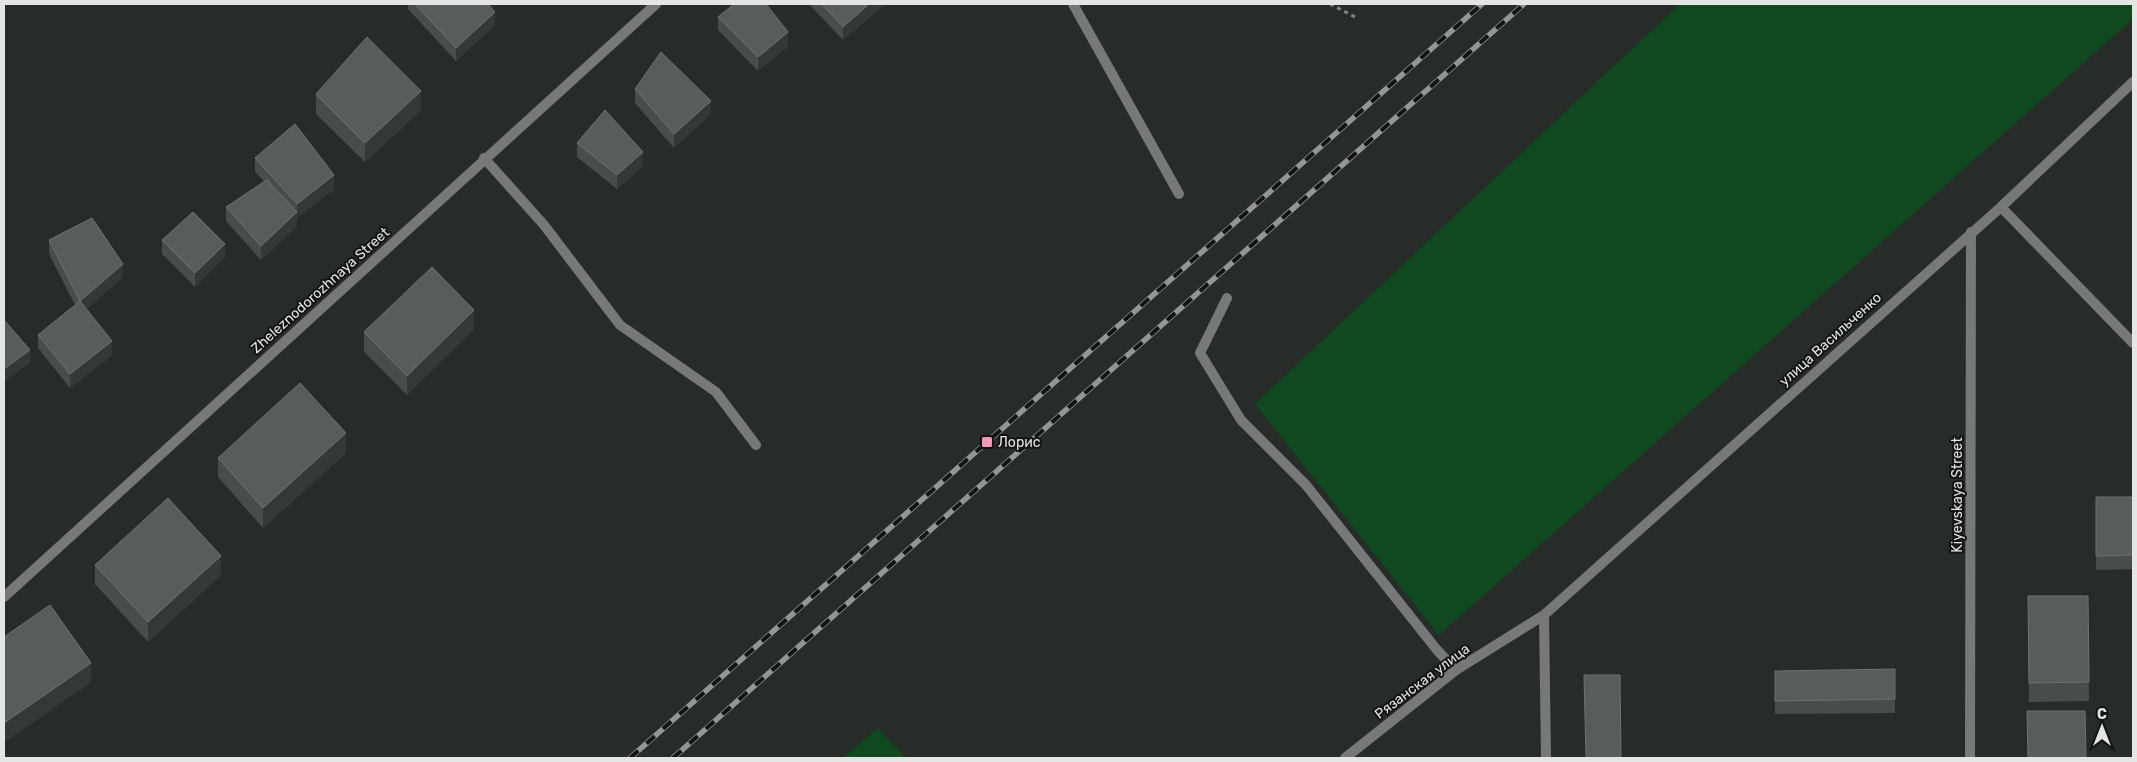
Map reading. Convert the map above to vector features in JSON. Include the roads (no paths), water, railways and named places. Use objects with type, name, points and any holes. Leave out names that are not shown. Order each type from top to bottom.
[{"type":"street","name":"Zheleznodorozhnaya Street","points":[[4,597],[484,158],[656,4]]},
{"type":"street","points":[[1073,4],[1179,194]]},
{"type":"street","name":"улица Васильченко","points":[[1544,615],[2001,207],[2133,82]]},
{"type":"street","points":[[484,158],[544,224],[620,325],[716,392],[756,445]]},
{"type":"street","points":[[2001,207],[2133,343]]},
{"type":"street","name":"Kiyevskaya Street","points":[[1970,758],[1971,232]]},
{"type":"street","points":[[1227,298],[1200,353],[1240,420],[1306,485],[1437,650],[1456,670]]},
{"type":"street","points":[[1544,615],[1546,758]]},
{"type":"street","name":"Рязанская улица","points":[[1345,758],[1456,670],[1544,615]]},
{"type":"railway","points":[[630,758],[1482,4]]},
{"type":"railway","points":[[673,758],[1524,4]]},
{"type":"place","name":"Лорис","points":[[987,442]]}]
